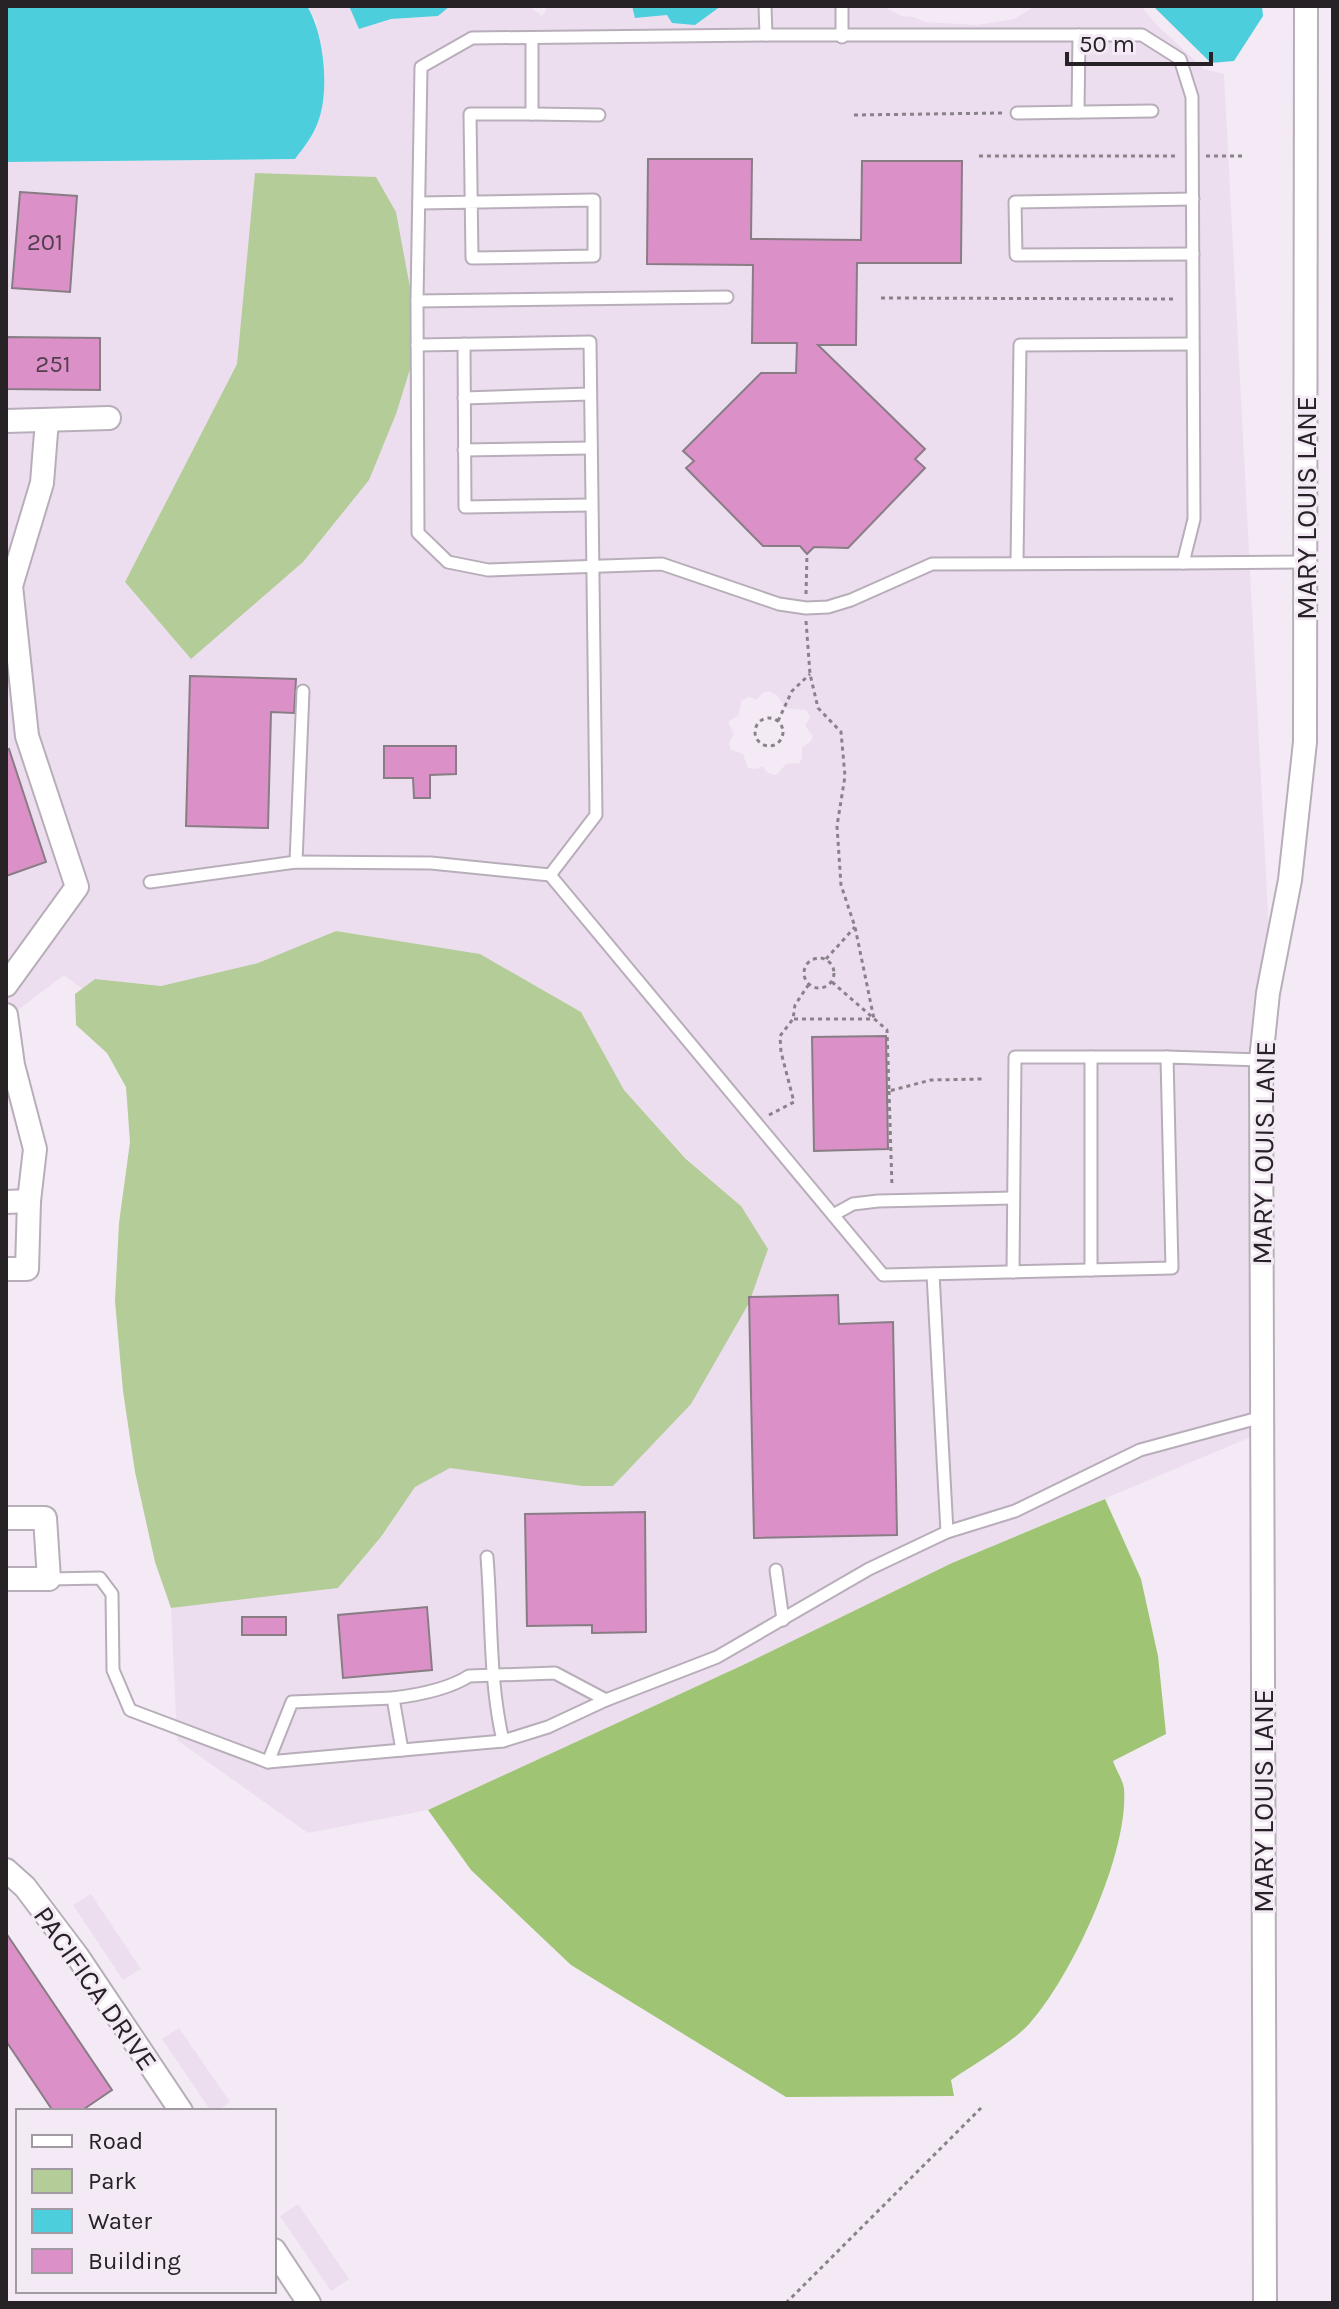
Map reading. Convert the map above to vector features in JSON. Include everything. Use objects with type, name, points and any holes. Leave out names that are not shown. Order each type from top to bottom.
[{"type":"street","name":"MARY LOUIS LANE","points":[[1265,2303],[1261,1060],[1268,993],[1290,880],[1305,742],[1306,6]]},
{"type":"street","points":[[6,421],[109,418]]},
{"type":"street","points":[[6,985],[77,887],[27,736],[8,582],[42,483],[47,420]]},
{"type":"street","points":[[6,1015],[13,1065],[35,1149],[29,1201],[27,1269],[6,1269]]},
{"type":"street","points":[[6,1202],[29,1201]]},
{"type":"street","points":[[6,1518],[45,1518],[49,1579],[6,1579]]},
{"type":"street","name":"PACIFICA DRIVE","points":[[6,1870],[25,1887],[78,1957],[180,2109]]},
{"type":"street","points":[[276,2253],[309,2303]]},
{"type":"lane","points":[[765,6],[766,35]]},
{"type":"lane","points":[[842,6],[842,37]]},
{"type":"lane","points":[[1078,112],[1079,35]]},
{"type":"lane","points":[[1183,563],[1194,519],[1193,199],[1192,97],[1180,59],[1142,35],[472,38],[421,67],[417,301],[418,533],[448,562],[488,570],[662,564],[779,604],[806,608],[828,607],[851,600],[932,564],[1017,563],[1183,563],[1305,562]]},
{"type":"lane","points":[[532,38],[532,114]]},
{"type":"lane","points":[[1017,113],[1152,111]]},
{"type":"lane","points":[[419,203],[471,202],[594,200],[594,256],[472,258],[471,202],[470,114],[599,115]]},
{"type":"lane","points":[[1193,199],[1015,202],[1016,255],[1193,254]]},
{"type":"lane","points":[[417,301],[727,297]]},
{"type":"lane","points":[[417,345],[590,342],[596,815],[550,875]]},
{"type":"lane","points":[[464,344],[465,507],[591,505]]},
{"type":"lane","points":[[1017,563],[1020,345],[1193,344]]},
{"type":"lane","points":[[464,398],[590,394]]},
{"type":"lane","points":[[464,450],[591,448]]},
{"type":"lane","points":[[296,862],[303,691]]},
{"type":"lane","points":[[150,882],[296,862],[431,863],[550,875],[883,1275],[1172,1268],[1167,1057]]},
{"type":"lane","points":[[1013,1272],[1015,1057],[1261,1060]]},
{"type":"lane","points":[[1091,1057],[1091,1270]]},
{"type":"lane","points":[[833,1215],[853,1204],[878,1201],[1013,1198]]},
{"type":"lane","points":[[933,1274],[947,1532]]},
{"type":"lane","points":[[49,1579],[100,1578],[112,1594],[113,1670],[130,1710],[268,1762],[503,1741],[548,1727],[606,1700],[717,1657],[869,1569],[947,1532],[1015,1511],[1140,1450],[1262,1417]]},
{"type":"lane","points":[[487,1557],[493,1673],[503,1741]]},
{"type":"lane","points":[[776,1570],[783,1620]]},
{"type":"lane","points":[[268,1762],[292,1702],[417,1695],[460,1682],[469,1676],[493,1673],[555,1673],[606,1700]]},
{"type":"lane","points":[[393,1698],[402,1750]]},
{"type":"path","points":[[854,115],[1017,113]]},
{"type":"path","points":[[979,156],[1246,156]]},
{"type":"path","points":[[881,298],[1193,299]]},
{"type":"path","points":[[807,554],[806,637],[810,674],[818,708],[841,732],[845,776],[837,826],[841,885],[855,927],[874,1019]]},
{"type":"path","points":[[778,721],[792,691],[810,674]]},
{"type":"path","points":[[770,718],[778,721],[783,729],[782,738],[771,746],[761,744],[756,736],[758,723],[770,718]]},
{"type":"path","points":[[826,959],[855,927]]},
{"type":"path","points":[[817,958],[826,959],[835,972],[832,982],[823,988],[809,984],[804,971],[808,962],[817,958]]},
{"type":"path","points":[[832,982],[887,1030],[893,1188]]},
{"type":"path","points":[[755,1121],[794,1102],[780,1036],[793,1019],[795,1005],[809,984]]},
{"type":"path","points":[[793,1019],[874,1019]]},
{"type":"path","points":[[889,1091],[931,1080],[983,1079]]},
{"type":"path","points":[[786,2303],[981,2108]]},
{"type":"shaded area","points":[[307,6],[349,6],[359,29],[390,19],[438,16],[450,6],[529,6],[542,16],[548,6],[632,6],[635,18],[667,15],[695,25],[721,6],[882,6],[925,22],[977,25],[1014,19],[1035,6],[1141,6],[1204,69],[1224,74],[1269,932],[1257,992],[1250,1060],[1251,1437],[952,1563],[743,1665],[428,1810],[308,1833],[177,1740],[171,1608],[338,1588],[381,1538],[415,1487],[450,1467],[582,1486],[741,1206],[687,1159],[624,1090],[581,1012],[480,954],[336,931],[258,963],[161,986],[95,979],[82,989],[64,975],[6,1019],[6,162],[295,159],[317,22]],"holes":[[[237,364],[191,659],[125,582]],[[769,691],[777,695],[784,708],[806,710],[810,717],[805,726],[813,736],[802,748],[799,763],[786,764],[776,775],[768,773],[762,766],[748,768],[743,754],[731,750],[729,743],[734,734],[728,722],[739,715],[741,701],[749,697],[757,700],[762,693]]]},
{"type":"shaded area","points":[[91,1894],[141,1969],[123,1980],[73,1905]]},
{"type":"shaded area","points":[[179,2028],[230,2102],[220,2109],[210,2109],[162,2039]]},
{"type":"shaded area","points":[[298,2204],[349,2279],[331,2291],[280,2216]]},
{"type":"green space","points":[[255,173],[376,177],[396,212],[411,293],[412,363],[396,414],[369,480],[303,562],[191,659],[125,582],[237,364]]},
{"type":"green space","points":[[336,931],[480,954],[581,1012],[624,1090],[686,1159],[741,1206],[768,1249],[749,1303],[691,1404],[613,1486],[582,1486],[450,1468],[415,1487],[381,1537],[338,1588],[171,1608],[155,1562],[135,1472],[123,1391],[115,1301],[119,1223],[130,1142],[126,1087],[107,1053],[76,1025],[75,994],[95,979],[161,986],[258,963]]},
{"type":"green space","points":[[1105,1499],[1141,1579],[1158,1656],[1166,1734],[1113,1761],[1124,1789],[1117,1846],[1095,1912],[1063,1976],[1023,2030],[951,2080],[954,2096],[786,2097],[571,1965],[471,1870],[428,1810],[743,1665],[952,1563]]},
{"type":"water","points":[[6,6],[307,6],[318,31],[323,62],[324,95],[318,122],[295,159],[6,162]]},
{"type":"water","points":[[349,6],[450,6],[438,16],[391,19],[359,29]]},
{"type":"water","points":[[632,6],[721,6],[695,25],[672,23],[667,15],[635,18]]},
{"type":"water","points":[[1153,6],[1262,6],[1263,16],[1234,61],[1211,63]]},
{"type":"building","points":[[648,159],[752,159],[751,239],[861,240],[862,161],[962,161],[961,263],[857,263],[856,345],[818,345],[925,449],[915,459],[925,468],[848,548],[814,547],[807,554],[800,546],[763,546],[686,468],[694,461],[683,451],[761,373],[796,373],[797,343],[752,343],[753,265],[647,264]]},
{"type":"building","points":[[20,192],[77,196],[70,292],[12,288]]},
{"type":"building","points":[[6,337],[100,338],[100,390],[6,389]]},
{"type":"building","points":[[190,676],[296,679],[294,713],[271,712],[268,828],[186,826]]},
{"type":"building","points":[[384,746],[456,746],[456,774],[430,775],[430,798],[414,798],[413,778],[384,778]]},
{"type":"building","points":[[9,749],[46,862],[6,876],[6,750]]},
{"type":"building","points":[[886,1036],[888,1149],[814,1151],[812,1037]]},
{"type":"building","points":[[838,1295],[839,1324],[893,1322],[897,1535],[754,1538],[749,1297]]},
{"type":"building","points":[[645,1512],[646,1632],[592,1633],[592,1625],[527,1626],[525,1514]]},
{"type":"building","points":[[427,1607],[432,1670],[343,1678],[338,1615]]},
{"type":"building","points":[[242,1617],[286,1617],[286,1635],[242,1635]]},
{"type":"building","points":[[6,1933],[112,2090],[84,2109],[52,2109],[6,2041]]}]
